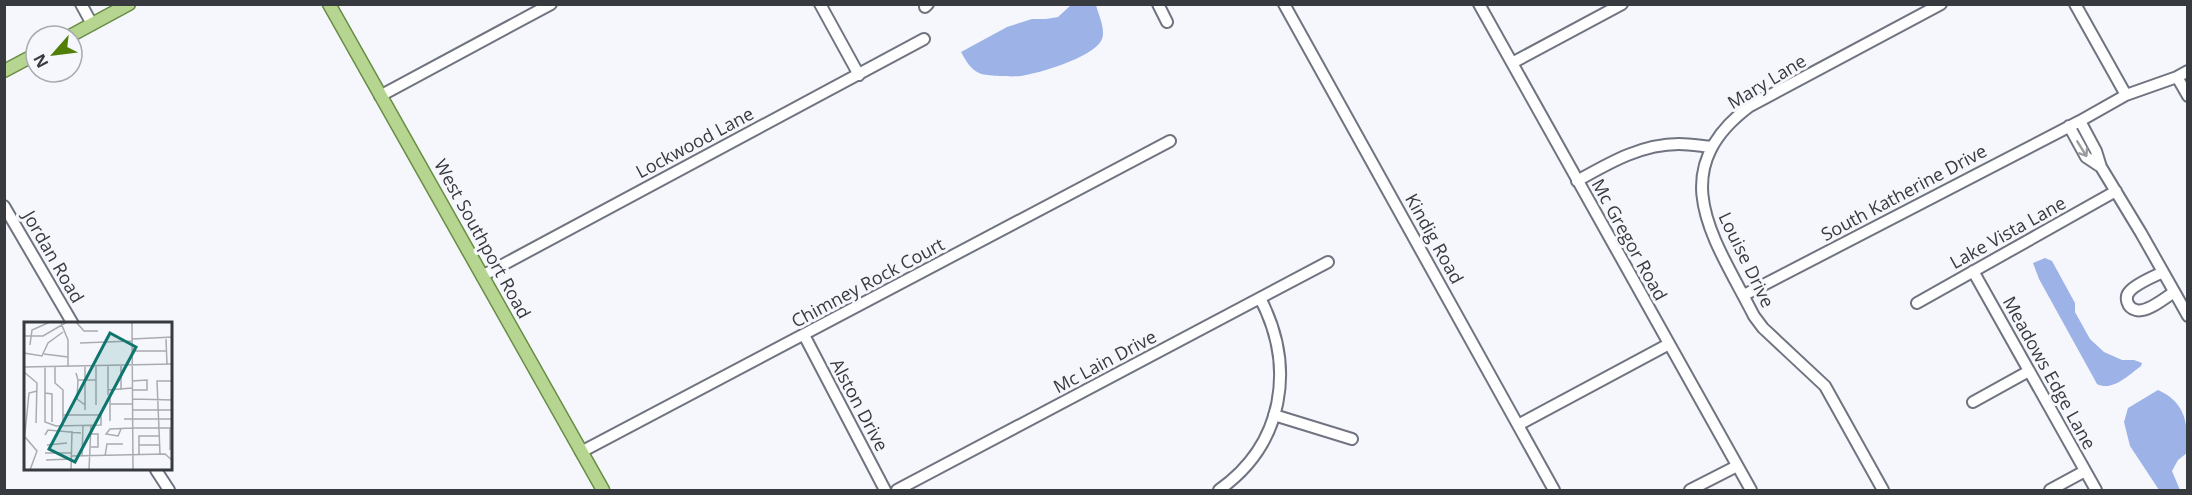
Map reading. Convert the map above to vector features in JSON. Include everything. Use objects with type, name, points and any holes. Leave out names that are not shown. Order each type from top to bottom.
[{"type":"main road","points":[[84,28],[129,4]]},
{"type":"main road","name":"West Southport Road","points":[[329,4],[603,490]]},
{"type":"main road","points":[[4,71],[24,60]]},
{"type":"street","points":[[81,4],[92,24]]},
{"type":"street","points":[[380,96],[551,4]]},
{"type":"street","points":[[820,4],[859,75]]},
{"type":"street","points":[[1158,4],[1167,22]]},
{"type":"street","name":"Kindig Road","points":[[1284,4],[1554,490]]},
{"type":"street","name":"Mc Gregor Road","points":[[1479,4],[1751,490]]},
{"type":"street","points":[[1512,63],[1622,4]]},
{"type":"street","name":"Mary Lane","points":[[1712,147],[1734,118],[1750,106],[1941,4]]},
{"type":"street","points":[[2074,4],[2126,95]]},
{"type":"street","name":"Lockwood Lane","points":[[482,276],[924,39]]},
{"type":"street","name":"South Katherine Drive","points":[[1744,295],[2126,95],[2187,71]]},
{"type":"street","points":[[2176,77],[2187,96]]},
{"type":"street","points":[[2080,121],[2096,151],[2101,167],[2187,316]]},
{"type":"street","points":[[2069,126],[2086,157],[2101,167]]},
{"type":"street","name":"Chimney Rock Court","points":[[581,452],[1170,141]]},
{"type":"street","points":[[1577,181],[1621,157],[1651,147],[1678,144],[1712,147]]},
{"type":"street","name":"Louise Drive","points":[[1712,147],[1702,180],[1703,208],[1710,230],[1754,316],[1763,328],[1825,386],[1883,490]]},
{"type":"street","name":"Lake Vista Lane","points":[[1917,303],[2116,191]]},
{"type":"street","name":"Jordan Road","points":[[4,206],[72,322]]},
{"type":"street","name":"Mc Lain Drive","points":[[897,490],[1329,262]]},
{"type":"street","name":"Meadows Edge Lane","points":[[1973,271],[2096,490]]},
{"type":"street","points":[[2163,272],[2131,289],[2127,295],[2127,301],[2132,309],[2137,311],[2174,292]]},
{"type":"street","points":[[1219,490],[1234,479],[1252,459],[1266,436],[1280,389],[1281,366],[1277,339],[1260,298]]},
{"type":"street","name":"Alston Drive","points":[[804,335],[885,490]]},
{"type":"street","points":[[1518,425],[1668,344]]},
{"type":"street","points":[[1973,402],[2029,371]]},
{"type":"street","points":[[1274,415],[1352,439]]},
{"type":"street","points":[[1690,490],[1737,466]]},
{"type":"street","points":[[157,471],[168,490]]},
{"type":"street","points":[[2050,490],[2085,471]]},
{"type":"water","points":[[1071,5],[1096,5],[1103,28],[1101,41],[1076,59],[1029,74],[999,76],[976,71],[968,64],[961,52],[1007,27],[1032,19],[1058,17]]},
{"type":"water","points":[[2045,258],[2052,261],[2075,303],[2075,312],[2090,339],[2104,352],[2122,360],[2142,363],[2126,378],[2109,386],[2097,384],[2039,279],[2033,263]]},
{"type":"water","points":[[2158,390],[2175,401],[2186,424],[2187,453],[2178,460],[2172,471],[2180,490],[2159,490],[2130,446],[2124,422],[2128,408]]}]
